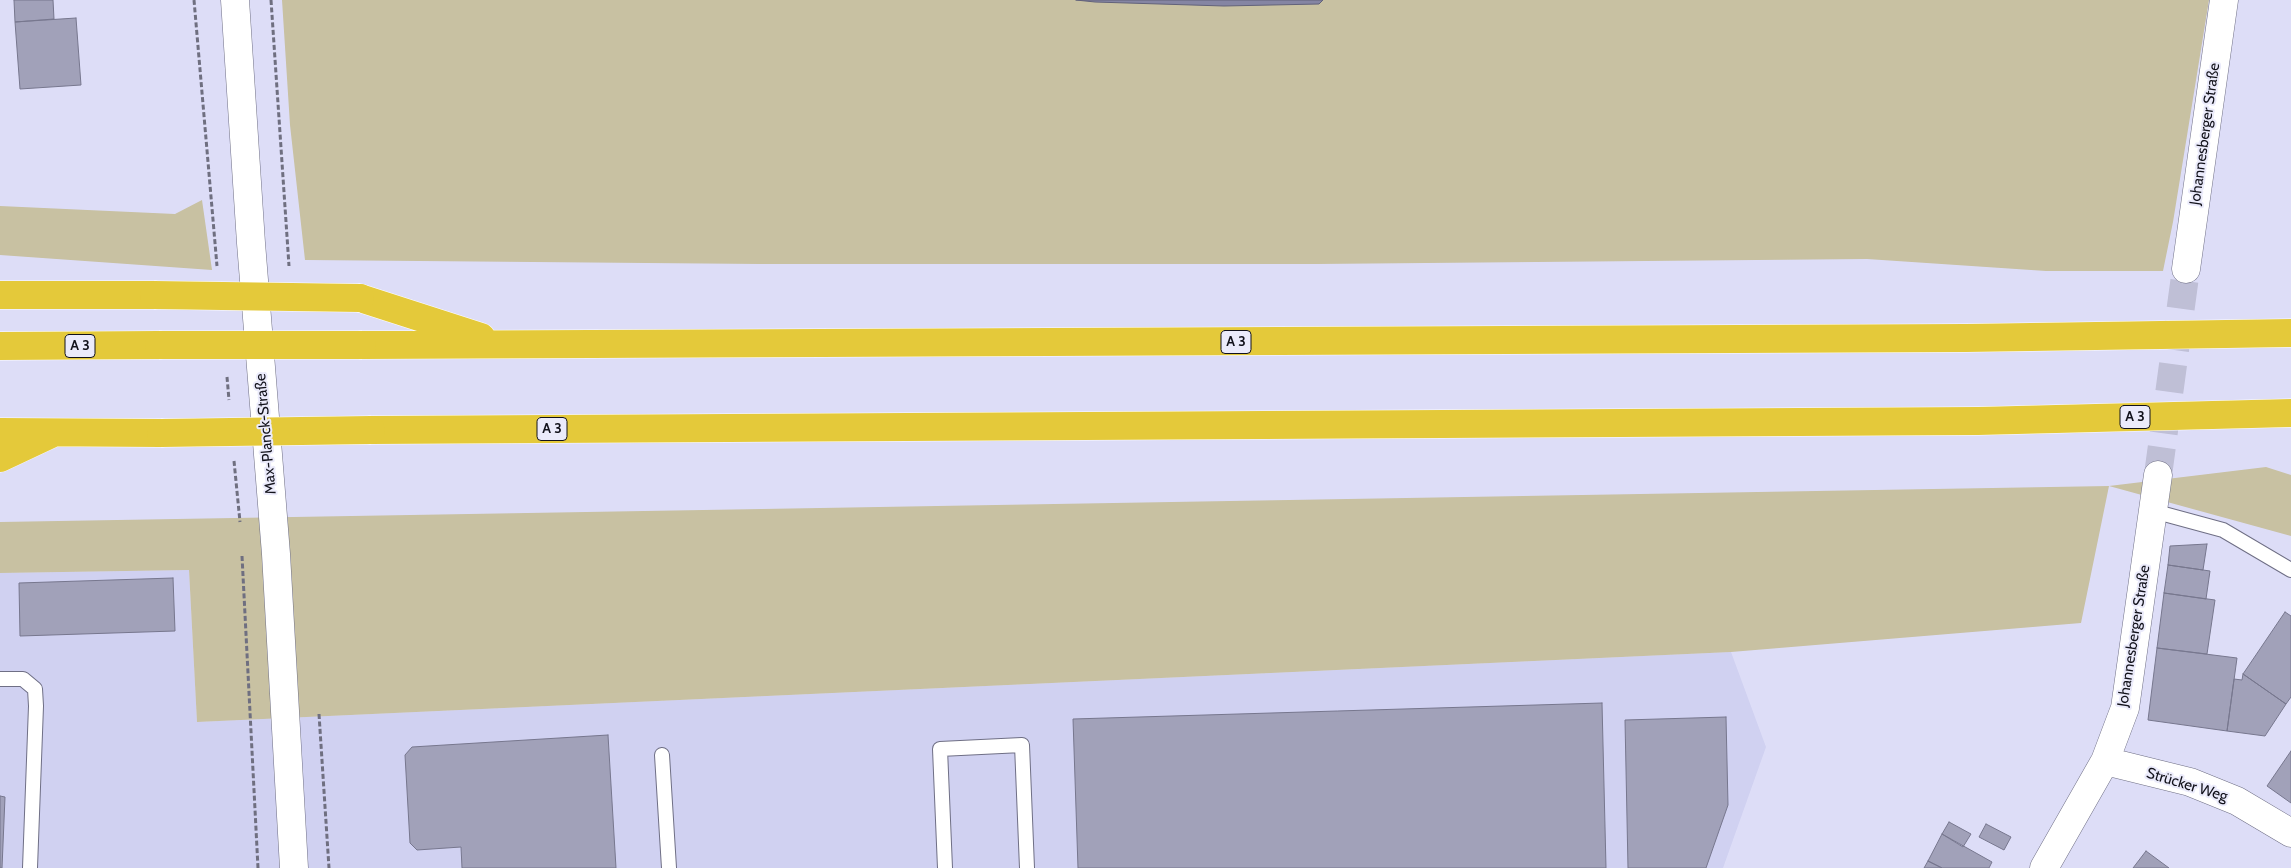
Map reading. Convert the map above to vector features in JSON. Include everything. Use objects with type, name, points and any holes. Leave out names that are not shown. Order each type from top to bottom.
[{"type":"highway","points":[[0,294],[360,298],[506,345]]},
{"type":"highway","name":"A 3","points":[[0,346],[1966,338],[2291,333]]},
{"type":"highway","name":"A 3","points":[[0,432],[1968,421],[2291,413]]},
{"type":"highway","points":[[0,458],[58,431]]},
{"type":"street","name":"Max-Planck-Straße","points":[[235,0],[251,242],[276,554],[294,868]]},
{"type":"street","name":"Johannesberger Straße","points":[[2186,269],[2224,0]]},
{"type":"street","name":"Johannesberger Straße","points":[[2044,868],[2105,761],[2125,708],[2158,475]]},
{"type":"street","name":"Strücker Weg","points":[[2105,761],[2190,782],[2237,801],[2291,833]]},
{"type":"lane","points":[[2153,511],[2223,530],[2291,570]]},
{"type":"lane","points":[[0,679],[22,679],[34,689],[36,706],[30,868]]},
{"type":"lane","points":[[945,868],[940,749],[1022,745],[1027,868]]},
{"type":"lane","points":[[662,755],[668,868]]},
{"type":"shaded area","points":[[282,0],[2209,0],[2173,222],[2163,271],[2046,271],[1867,259],[1316,264],[760,264],[305,260],[290,125]]},
{"type":"shaded area","points":[[1076,0],[1323,0],[1319,4],[1224,6]]},
{"type":"shaded area","points":[[202,200],[212,270],[0,255],[0,206],[175,214]]},
{"type":"shaded area","points":[[2266,467],[2291,475],[2291,536],[2109,486]]},
{"type":"shaded area","points":[[2109,486],[2081,623],[1731,652],[197,722],[189,570],[0,573],[0,522]]},
{"type":"shaded area","points":[[189,570],[197,722],[1731,652],[1766,747],[1723,868],[0,868],[0,573]]},
{"type":"building","points":[[14,0],[53,0],[54,19],[15,22]]},
{"type":"building","points":[[76,18],[81,85],[20,89],[15,22]]},
{"type":"building","points":[[2207,544],[2203,570],[2168,565],[2170,546]]},
{"type":"building","points":[[2168,565],[2210,571],[2206,599],[2164,593]]},
{"type":"building","points":[[173,578],[175,631],[20,636],[19,583]]},
{"type":"building","points":[[2164,593],[2215,600],[2207,654],[2157,648]]},
{"type":"building","points":[[2285,612],[2291,616],[2291,697],[2286,704],[2243,674]]},
{"type":"building","points":[[2157,648],[2237,658],[2227,731],[2148,720]]},
{"type":"building","points":[[2243,674],[2286,704],[2265,736],[2227,731],[2234,679],[2242,680]]},
{"type":"building","points":[[1602,703],[1606,868],[1078,868],[1073,719]]},
{"type":"building","points":[[1726,717],[1728,805],[1706,868],[1628,868],[1625,720]]},
{"type":"building","points":[[608,735],[616,868],[462,868],[461,847],[417,850],[410,843],[405,755],[412,747]]},
{"type":"building","points":[[2291,751],[2291,803],[2267,786]]},
{"type":"building","points":[[0,796],[5,797],[2,868],[0,868]]},
{"type":"building","points":[[1949,822],[1971,834],[1963,847],[1942,834]]},
{"type":"building","points":[[1986,824],[2011,837],[2004,850],[1979,837]]},
{"type":"building","points":[[1942,834],[1992,862],[1989,868],[1942,868],[1928,861]]},
{"type":"building","points":[[2146,851],[2169,868],[2133,868]]},
{"type":"building","points":[[1928,861],[1942,868],[1924,868]]},
{"type":"tunnel","points":[[2158,475],[2186,269]]}]
